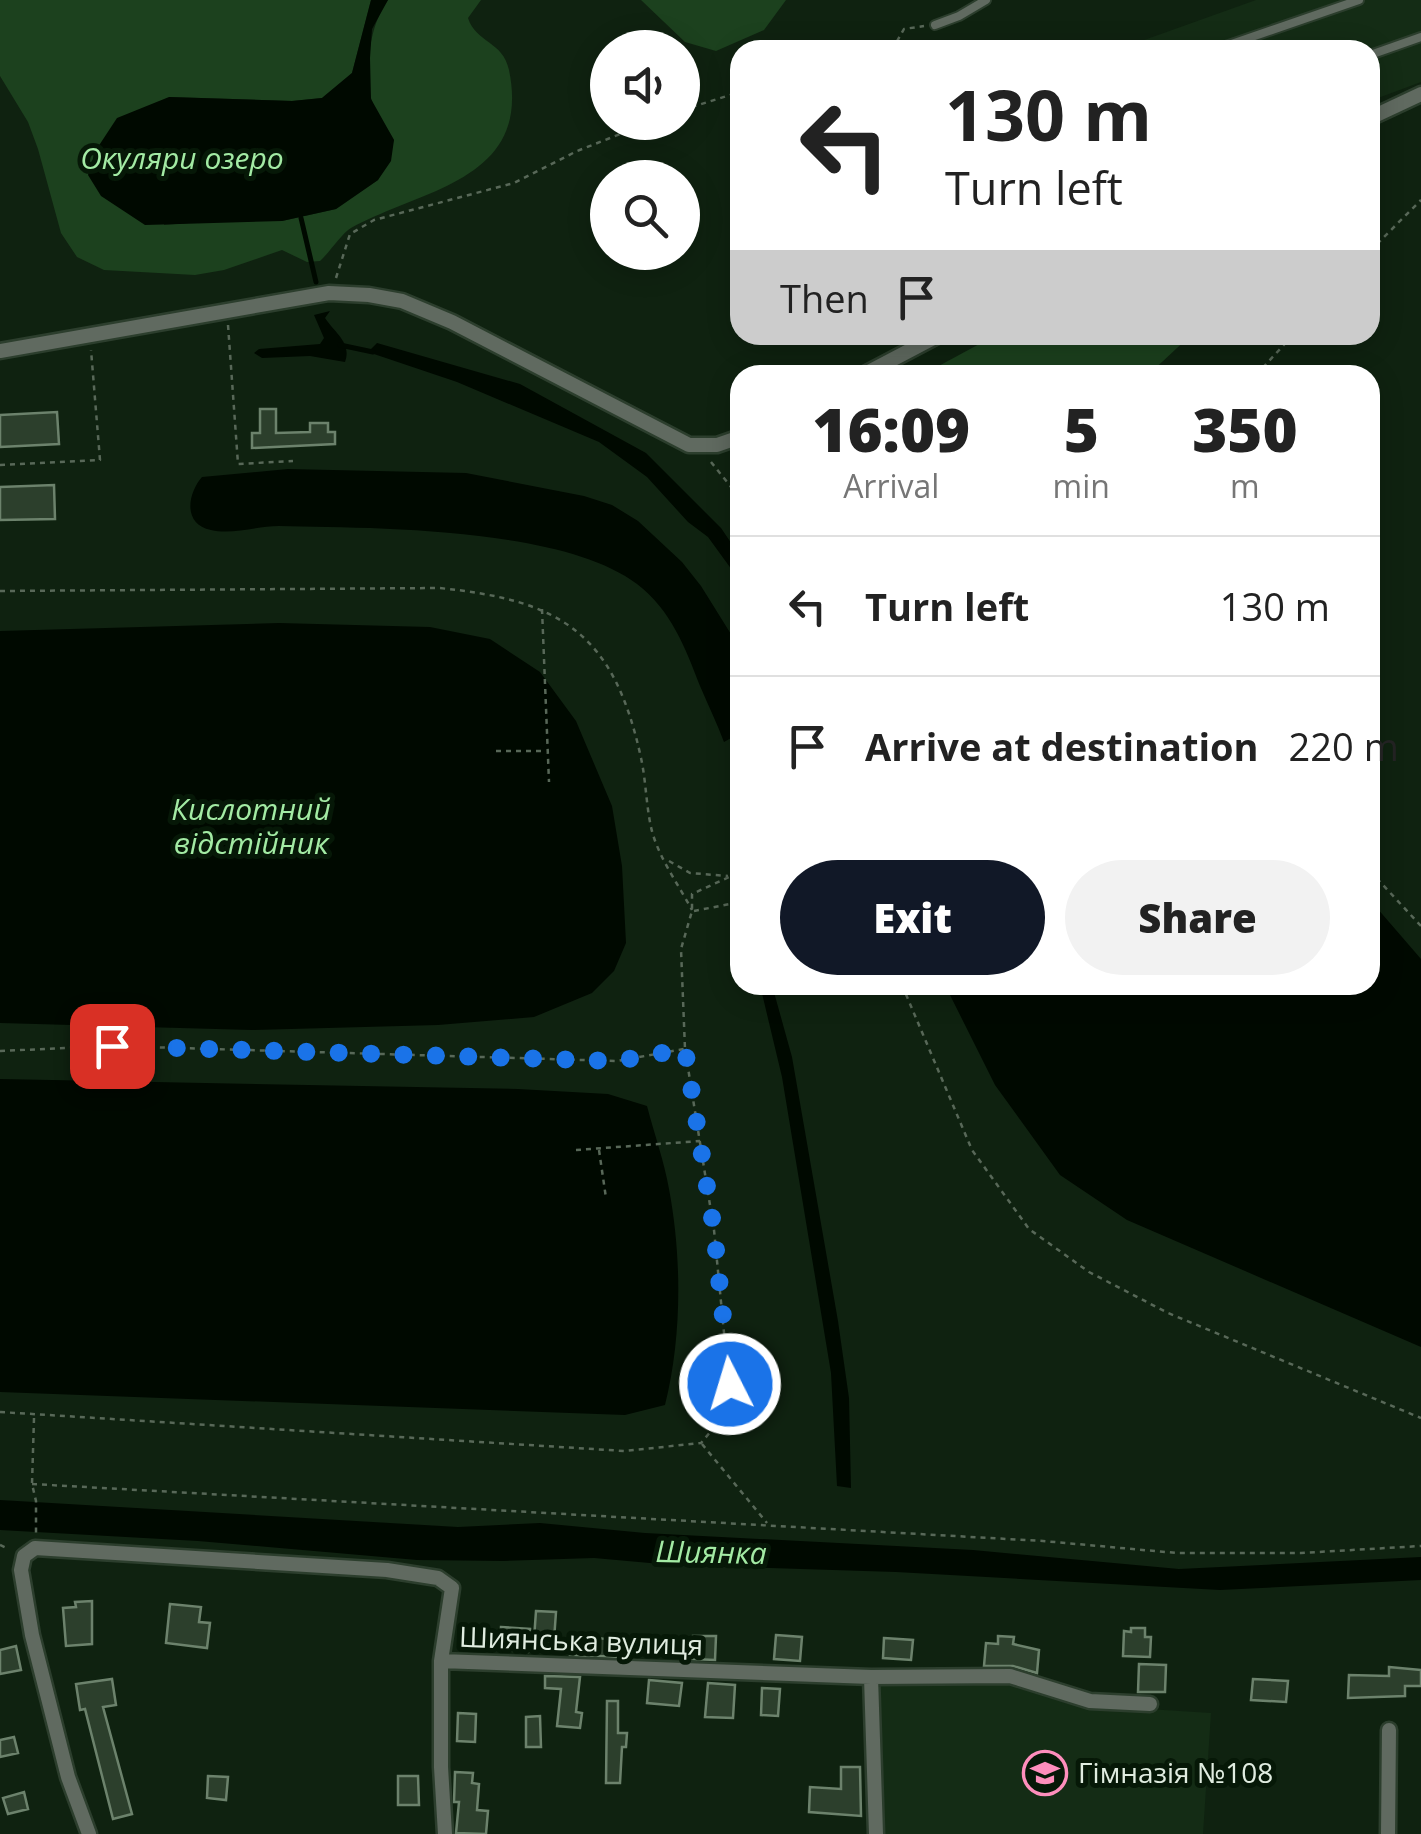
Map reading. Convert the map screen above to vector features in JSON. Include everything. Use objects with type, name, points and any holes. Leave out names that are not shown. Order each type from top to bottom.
[{"type":"street","points":[[1380,113],[1421,94]]},
{"type":"street","points":[[0,351],[329,293],[402,301],[452,322],[660,431],[696,446],[730,440]]},
{"type":"street","points":[[882,365],[920,345]]},
{"type":"street","points":[[36,1548],[24,1556],[21,1570],[32,1634],[68,1777],[89,1834]]},
{"type":"street","name":"Шиянська вулиця","points":[[36,1548],[386,1570],[438,1578],[452,1588],[441,1662],[871,1678],[1010,1676],[1090,1701],[1150,1704]]},
{"type":"street","points":[[441,1662],[440,1766],[445,1834]]},
{"type":"street","points":[[871,1678],[876,1834]]},
{"type":"street","points":[[1388,1834],[1389,1730]]},
{"type":"lane","points":[[935,25],[986,0]]},
{"type":"lane","points":[[1242,40],[1359,0]]},
{"type":"lane","points":[[1380,51],[1421,37]]},
{"type":"path","points":[[898,40],[904,29],[935,25]]},
{"type":"path","points":[[700,104],[730,95]]},
{"type":"path","points":[[329,293],[350,234],[374,220],[514,184],[605,140]]},
{"type":"path","points":[[1380,241],[1421,200]]},
{"type":"path","points":[[228,313],[238,464],[293,461]]},
{"type":"path","points":[[0,465],[100,460],[89,334]]},
{"type":"path","points":[[1265,365],[1284,345]]},
{"type":"path","points":[[696,446],[730,486]]},
{"type":"path","points":[[0,590],[439,588],[490,593],[542,608],[594,645],[621,692],[641,758],[651,830],[692,911]]},
{"type":"path","points":[[542,608],[549,782]]},
{"type":"path","points":[[496,751],[548,751]]},
{"type":"path","points":[[666,859],[690,873],[730,876]]},
{"type":"path","points":[[0,1412],[624,1451],[701,1443],[722,1418],[730,1384],[714,1230],[685,1049],[681,949],[692,911],[692,894],[730,876]]},
{"type":"path","points":[[1380,882],[1421,926]]},
{"type":"path","points":[[692,911],[730,904]]},
{"type":"path","points":[[906,995],[972,1150],[1029,1229],[1089,1272],[1168,1312],[1421,1418]]},
{"type":"path","points":[[0,1051],[112,1046],[617,1061],[685,1049]]},
{"type":"path","points":[[576,1150],[702,1141]]},
{"type":"path","points":[[599,1148],[606,1198]]},
{"type":"path","points":[[34,1416],[32,1484],[36,1548]]},
{"type":"path","points":[[701,1443],[769,1525]]},
{"type":"path","points":[[32,1484],[1043,1541],[1177,1554],[1301,1553],[1421,1546]]},
{"type":"shaded area","points":[[0,0],[371,0],[352,73],[322,98],[292,101],[169,97],[164,225],[282,221],[336,209],[378,180],[394,140],[371,98],[369,61],[377,21],[388,0],[481,0],[468,18],[477,33],[506,60],[512,107],[504,136],[488,158],[438,190],[351,228],[320,261],[307,262],[282,250],[224,270],[195,275],[104,270],[77,257],[61,233],[28,122],[0,76]]},
{"type":"shaded area","points":[[641,0],[786,0],[764,30],[741,40],[730,40],[730,45],[716,51],[700,46],[700,30],[672,30]]},
{"type":"shaded area","points":[[1256,0],[1421,0],[1421,82],[1380,97],[1380,40],[1144,40]]},
{"type":"shaded area","points":[[978,345],[1180,345],[1159,365],[940,365]]},
{"type":"shaded area","name":"Гімназія №108","points":[[1002,1683],[1069,1704],[1211,1713],[1203,1834],[885,1834],[880,1685]]},
{"type":"water","name":"Окуляри озеро","points":[[371,0],[388,0],[372,29],[371,99],[394,140],[391,161],[378,180],[336,209],[282,221],[145,225],[101,196],[88,175],[96,150],[117,118],[169,97],[292,101],[322,98],[352,73]]},
{"type":"water","points":[[330,311],[325,318],[344,344],[345,362],[310,356],[262,358],[254,353],[259,349],[320,344],[324,338],[314,315]]},
{"type":"water","points":[[377,343],[520,384],[646,453],[721,528],[730,541],[730,567],[708,537],[688,522],[647,477],[599,442],[457,382],[368,352]]},
{"type":"water","points":[[288,469],[466,473],[612,505],[638,521],[682,562],[730,633],[730,739],[724,742],[668,617],[637,584],[604,565],[563,551],[465,534],[279,526],[211,530],[195,521],[190,507],[193,491],[202,477]]},
{"type":"water","name":"Кислотний відстійник","points":[[279,623],[430,627],[490,639],[540,672],[576,721],[612,806],[622,866],[626,943],[614,971],[592,993],[534,1017],[438,1025],[252,1030],[0,1023],[0,631]]},
{"type":"water","points":[[1380,912],[1421,959],[1421,1347],[1127,1220],[1060,1175],[995,1085],[950,995],[1380,995]]},
{"type":"water","points":[[762,995],[775,995],[792,1057],[849,1398],[851,1488],[837,1486],[831,1373],[782,1077]]},
{"type":"water","points":[[0,1079],[518,1089],[608,1094],[647,1106],[669,1189],[678,1270],[675,1352],[665,1405],[625,1415],[0,1392]]},
{"type":"water","name":"Шиянка","points":[[0,1500],[458,1527],[540,1523],[645,1533],[973,1550],[1179,1569],[1421,1557],[1421,1580],[1220,1590],[896,1572],[672,1565],[594,1558],[417,1560],[198,1541],[0,1530]]},
{"type":"building","points":[[260,409],[276,409],[276,433],[310,432],[310,423],[328,423],[328,432],[335,432],[335,444],[252,448],[252,433],[260,433]]},
{"type":"building","points":[[57,412],[59,444],[0,447],[0,415]]},
{"type":"building","points":[[54,485],[55,519],[0,520],[0,487]]},
{"type":"building","points":[[92,1601],[92,1644],[66,1646],[63,1608],[76,1607],[75,1602]]},
{"type":"building","points":[[170,1604],[201,1607],[199,1622],[210,1623],[207,1648],[166,1643]]},
{"type":"building","points":[[536,1611],[556,1612],[554,1640],[534,1639]]},
{"type":"building","points":[[501,1627],[530,1629],[528,1652],[500,1650]]},
{"type":"building","points":[[1131,1628],[1145,1628],[1145,1637],[1151,1637],[1150,1657],[1123,1656],[1124,1631],[1131,1632]]},
{"type":"building","points":[[571,1635],[624,1641],[623,1657],[570,1655]]},
{"type":"building","points":[[776,1635],[802,1637],[800,1661],[774,1659]]},
{"type":"building","points":[[693,1636],[716,1636],[715,1660],[692,1659]]},
{"type":"building","points":[[998,1636],[1014,1637],[1013,1644],[1039,1650],[1037,1673],[1013,1666],[984,1666],[986,1643],[998,1644]]},
{"type":"building","points":[[884,1638],[913,1640],[911,1660],[883,1658]]},
{"type":"building","points":[[16,1646],[21,1670],[0,1674],[0,1650]]},
{"type":"building","points":[[1139,1664],[1166,1665],[1165,1692],[1138,1692]]},
{"type":"building","points":[[1389,1667],[1421,1670],[1421,1686],[1405,1686],[1405,1696],[1348,1698],[1349,1675],[1389,1676]]},
{"type":"building","points":[[545,1676],[580,1677],[576,1712],[582,1713],[580,1728],[557,1726],[561,1689],[545,1688]]},
{"type":"building","points":[[112,1679],[116,1705],[103,1707],[132,1814],[113,1819],[85,1709],[80,1710],[76,1684]]},
{"type":"building","points":[[1253,1679],[1288,1681],[1286,1702],[1251,1700]]},
{"type":"building","points":[[649,1680],[682,1683],[679,1706],[647,1703]]},
{"type":"building","points":[[708,1683],[735,1685],[733,1718],[705,1717]]},
{"type":"building","points":[[762,1688],[780,1689],[778,1716],[761,1715]]},
{"type":"building","points":[[607,1701],[618,1701],[618,1733],[627,1733],[626,1747],[622,1747],[620,1783],[606,1783]]},
{"type":"building","points":[[458,1713],[476,1714],[475,1742],[457,1741]]},
{"type":"building","points":[[540,1716],[541,1747],[526,1747],[526,1717]]},
{"type":"building","points":[[14,1737],[18,1753],[0,1757],[0,1740]]},
{"type":"building","points":[[841,1767],[860,1767],[861,1816],[809,1812],[810,1787],[841,1789]]},
{"type":"building","points":[[455,1772],[473,1773],[472,1783],[479,1784],[477,1810],[488,1811],[486,1834],[456,1833],[459,1802],[454,1802]]},
{"type":"building","points":[[208,1776],[228,1777],[226,1800],[207,1798]]},
{"type":"building","points":[[398,1776],[418,1776],[419,1805],[398,1805]]},
{"type":"building","points":[[24,1792],[28,1809],[8,1814],[3,1798]]},
{"type":"waterway","points":[[301,218],[316,282]]},
{"type":"waterway","points":[[340,345],[373,352]]},
{"type":"place","name":"Гімназія №108","points":[[1045,1773]]},
{"type":"route","points":[[112,1046],[617,1061],[685,1049],[714,1230],[730,1384]]}]
